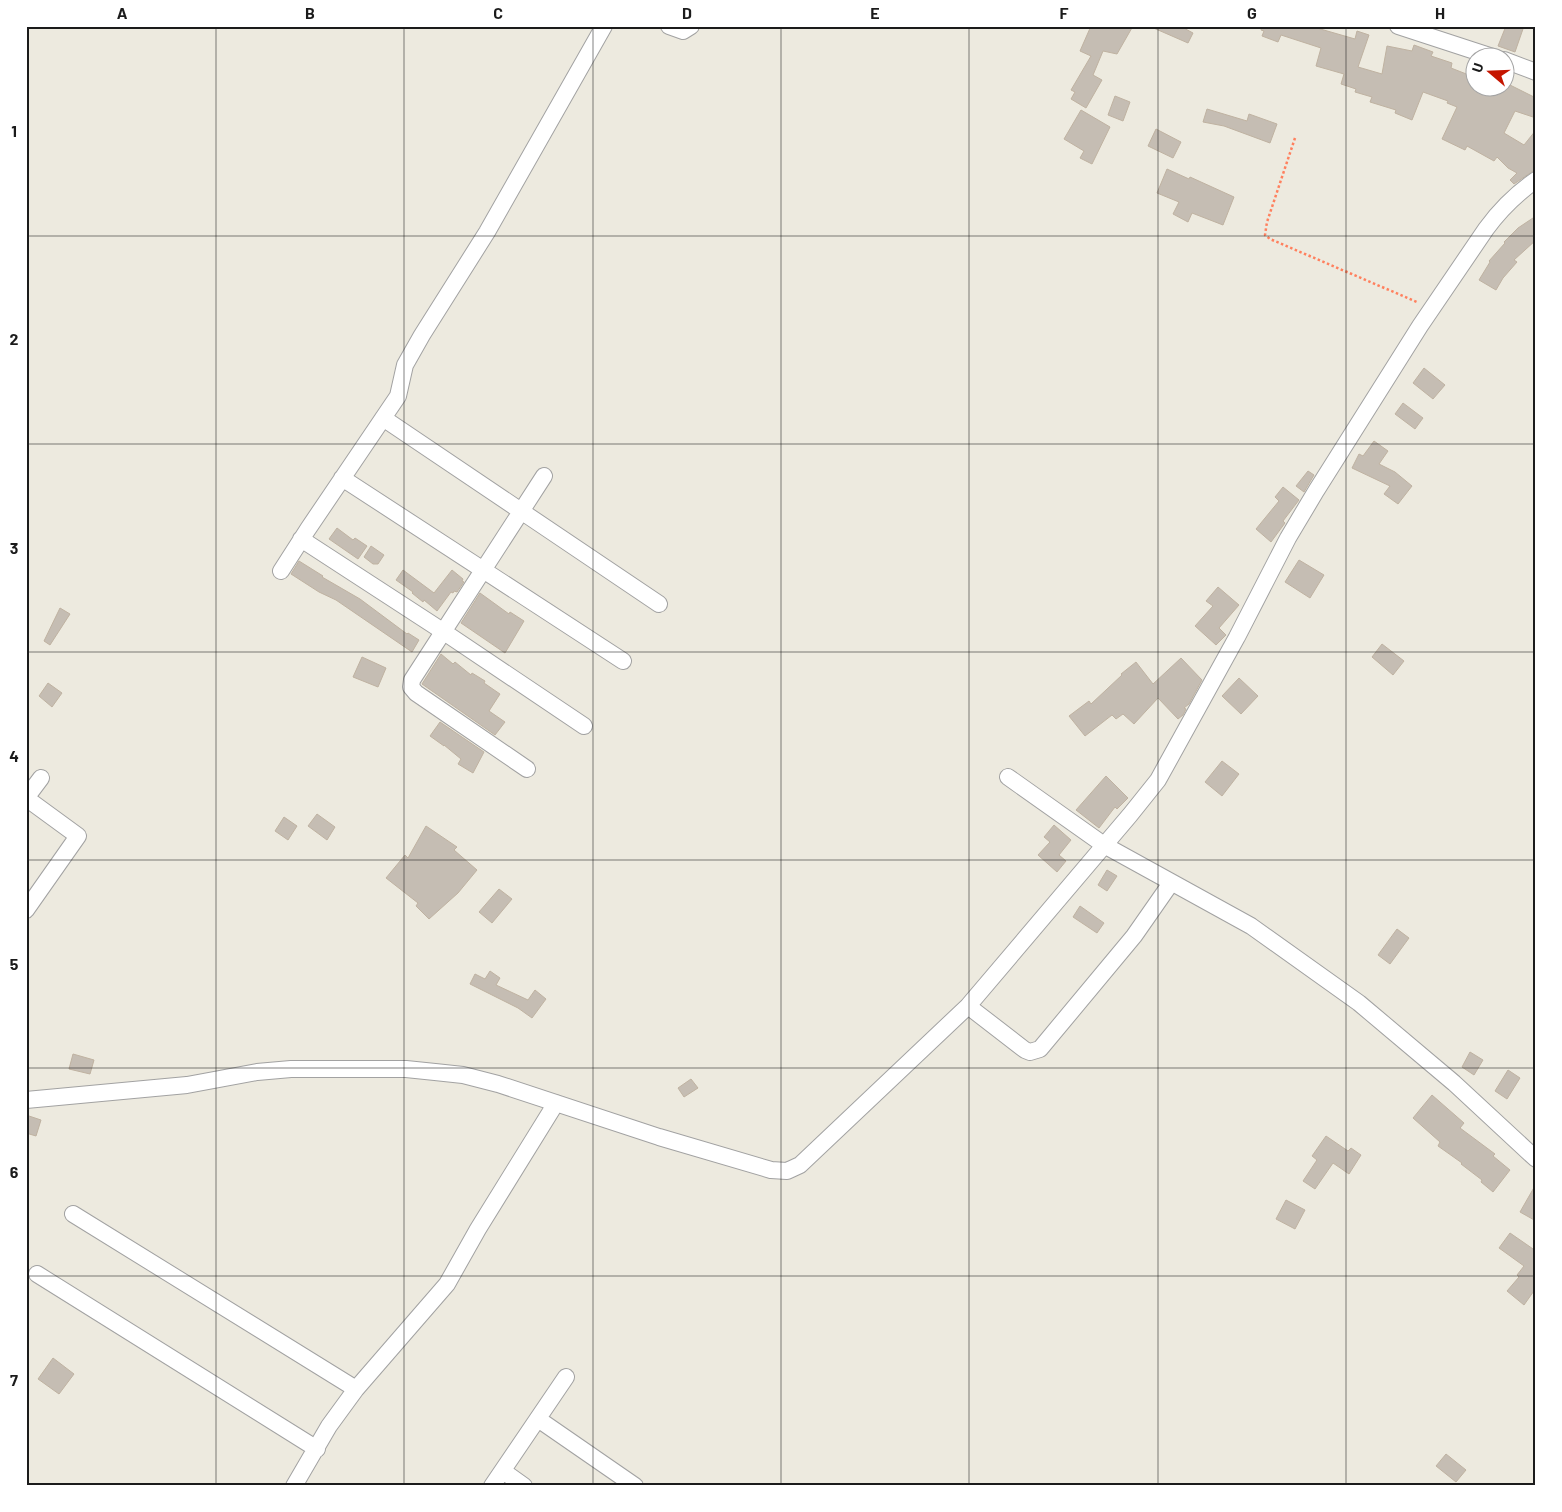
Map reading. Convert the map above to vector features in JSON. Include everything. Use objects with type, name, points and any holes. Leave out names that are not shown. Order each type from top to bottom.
[{"type":"street","points":[[281,571],[398,396],[405,365],[487,232],[604,26]]},
{"type":"street","points":[[669,26],[683,31],[691,26]]},
{"type":"street","points":[[1398,26],[1465,48]]},
{"type":"street","points":[[1514,64],[1536,72]]},
{"type":"street","points":[[26,1100],[187,1085],[257,1072],[292,1069],[406,1069],[463,1075],[771,1170],[787,1171],[800,1165],[968,1006],[1130,816],[1158,780],[1237,637],[1288,538],[1316,491],[1432,309],[1497,214],[1522,190],[1536,180]]},
{"type":"street","points":[[383,418],[659,604]]},
{"type":"street","points":[[527,769],[416,693],[411,687],[412,680],[544,476]]},
{"type":"street","points":[[342,478],[623,661]]},
{"type":"street","points":[[301,539],[584,726]]},
{"type":"street","points":[[1008,777],[1104,845],[1171,883],[1222,908],[1251,926],[1359,1004],[1454,1083],[1536,1159]]},
{"type":"street","points":[[26,910],[33,887],[78,836],[26,798],[41,778]]},
{"type":"street","points":[[968,1006],[1025,1050],[1034,1051],[1040,1049],[1134,936],[1171,883]]},
{"type":"street","points":[[294,1486],[329,1426],[356,1389],[447,1284],[478,1229],[556,1103]]},
{"type":"street","points":[[73,1214],[356,1389]]},
{"type":"street","points":[[38,1274],[317,1449]]},
{"type":"street","points":[[492,1486],[566,1377]]},
{"type":"street","points":[[538,1419],[635,1486]]},
{"type":"street","points":[[502,1471],[524,1486]]},
{"type":"path","points":[[1295,138],[1267,222],[1265,236],[1432,309]]},
{"type":"building","points":[[1091,26],[1133,26],[1117,54],[1103,51],[1093,75],[1102,80],[1086,108],[1071,99],[1075,92],[1071,90],[1091,56],[1080,51]]},
{"type":"building","points":[[1149,26],[1180,26],[1193,33],[1188,43]]},
{"type":"building","points":[[1262,26],[1310,26],[1355,39],[1357,31],[1369,35],[1358,67],[1382,74],[1387,46],[1412,51],[1414,45],[1433,52],[1431,56],[1452,63],[1451,68],[1464,73],[1464,98],[1514,98],[1514,87],[1536,98],[1536,118],[1515,111],[1504,133],[1524,145],[1536,130],[1536,169],[1514,184],[1510,180],[1517,173],[1508,168],[1497,157],[1494,161],[1467,146],[1465,150],[1442,139],[1457,107],[1447,103],[1448,101],[1423,92],[1412,120],[1395,113],[1396,110],[1370,102],[1372,97],[1355,92],[1356,89],[1341,84],[1344,74],[1316,66],[1321,48],[1281,35],[1278,42],[1262,36],[1264,31],[1261,30]]},
{"type":"building","points":[[1506,26],[1524,26],[1515,52],[1514,48],[1498,46]]},
{"type":"building","points":[[1115,96],[1130,102],[1123,121],[1108,115]]},
{"type":"building","points":[[1207,109],[1247,121],[1249,114],[1277,124],[1270,143],[1224,126],[1203,122]]},
{"type":"building","points":[[1081,110],[1110,127],[1092,164],[1080,158],[1084,151],[1064,139]]},
{"type":"building","points":[[1156,129],[1181,142],[1173,158],[1148,146]]},
{"type":"building","points":[[1167,169],[1234,197],[1223,225],[1192,213],[1188,222],[1173,214],[1179,202],[1157,193]]},
{"type":"building","points":[[1536,216],[1536,240],[1514,260],[1517,262],[1503,278],[1496,290],[1479,280],[1489,261],[1504,242],[1518,228]]},
{"type":"building","points":[[1424,368],[1445,385],[1433,399],[1413,383]]},
{"type":"building","points":[[1403,403],[1423,418],[1415,429],[1395,414]]},
{"type":"building","points":[[1374,441],[1388,451],[1379,464],[1395,472],[1412,486],[1398,504],[1384,494],[1390,486],[1352,468],[1359,454],[1363,456]]},
{"type":"building","points":[[1308,471],[1314,475],[1304,492],[1296,486]]},
{"type":"building","points":[[1283,487],[1299,500],[1283,521],[1285,523],[1271,542],[1256,529],[1279,501],[1275,497]]},
{"type":"building","points":[[337,528],[353,540],[355,538],[367,546],[358,559],[329,539]]},
{"type":"building","points":[[371,546],[384,555],[378,564],[373,564],[364,557]]},
{"type":"building","points":[[1299,560],[1324,575],[1310,598],[1285,582]]},
{"type":"building","points":[[299,561],[360,599],[407,634],[419,640],[412,652],[336,600],[319,592],[291,574]]},
{"type":"building","points":[[403,570],[434,593],[452,570],[464,582],[457,592],[451,592],[437,611],[396,580]]},
{"type":"building","points":[[1218,587],[1239,605],[1219,628],[1226,635],[1216,645],[1195,626],[1213,606],[1206,601]]},
{"type":"building","points":[[480,593],[509,614],[510,612],[524,621],[505,653],[461,623]]},
{"type":"building","points":[[60,608],[70,614],[50,645],[44,641]]},
{"type":"building","points":[[1382,644],[1404,661],[1393,675],[1372,657]]},
{"type":"building","points":[[441,654],[453,664],[455,662],[471,675],[472,673],[485,681],[484,683],[500,694],[489,711],[505,722],[495,735],[422,684]]},
{"type":"building","points":[[362,657],[386,668],[378,687],[353,677]]},
{"type":"building","points":[[1181,658],[1202,680],[1189,704],[1184,708],[1186,709],[1183,715],[1178,719],[1158,698],[1134,724],[1123,714],[1116,719],[1112,715],[1085,736],[1069,716],[1089,701],[1091,704],[1136,662],[1153,684]]},
{"type":"building","points":[[1239,678],[1258,696],[1241,714],[1222,696]]},
{"type":"building","points":[[48,683],[62,693],[52,707],[39,696]]},
{"type":"building","points":[[440,722],[484,752],[473,773],[458,764],[461,759],[430,736]]},
{"type":"building","points":[[1222,761],[1239,774],[1222,796],[1205,782]]},
{"type":"building","points":[[1106,776],[1128,798],[1117,809],[1115,807],[1099,828],[1076,810]]},
{"type":"building","points":[[317,814],[335,827],[327,840],[308,826]]},
{"type":"building","points":[[284,817],[297,826],[288,840],[275,831]]},
{"type":"building","points":[[1054,825],[1071,840],[1059,855],[1066,861],[1057,872],[1038,855],[1050,842],[1044,837]]},
{"type":"building","points":[[426,826],[457,847],[454,850],[477,870],[458,893],[429,919],[416,906],[418,903],[386,878],[405,855],[408,858]]},
{"type":"building","points":[[1107,870],[1117,876],[1107,891],[1098,885]]},
{"type":"building","points":[[499,889],[512,899],[492,923],[479,912]]},
{"type":"building","points":[[1080,906],[1104,923],[1097,933],[1073,917]]},
{"type":"building","points":[[1397,929],[1409,938],[1390,964],[1378,955]]},
{"type":"building","points":[[490,971],[500,978],[496,985],[528,1000],[535,990],[546,999],[532,1018],[518,1008],[470,984],[475,974],[485,979]]},
{"type":"building","points":[[1470,1052],[1483,1060],[1474,1075],[1462,1067]]},
{"type":"building","points":[[73,1054],[94,1060],[90,1074],[69,1069]]},
{"type":"building","points":[[1508,1070],[1520,1078],[1507,1099],[1495,1091]]},
{"type":"building","points":[[691,1079],[698,1088],[684,1097],[678,1088]]},
{"type":"building","points":[[1432,1095],[1464,1123],[1460,1128],[1495,1154],[1493,1156],[1510,1170],[1493,1192],[1462,1163],[1438,1146],[1440,1142],[1413,1118]]},
{"type":"building","points":[[26,1115],[41,1120],[36,1136],[26,1133]]},
{"type":"building","points":[[1326,1136],[1348,1151],[1351,1148],[1361,1155],[1349,1174],[1333,1163],[1315,1189],[1303,1181],[1317,1160],[1312,1156]]},
{"type":"building","points":[[1536,1184],[1536,1221],[1520,1212]]},
{"type":"building","points":[[1286,1200],[1305,1210],[1295,1229],[1276,1219]]},
{"type":"building","points":[[1510,1233],[1536,1251],[1536,1288],[1524,1305],[1507,1291],[1519,1277],[1517,1275],[1524,1266],[1499,1248]]},
{"type":"building","points":[[53,1358],[74,1374],[59,1394],[38,1379]]},
{"type":"building","points":[[1446,1454],[1466,1470],[1456,1482],[1436,1466]]}]
